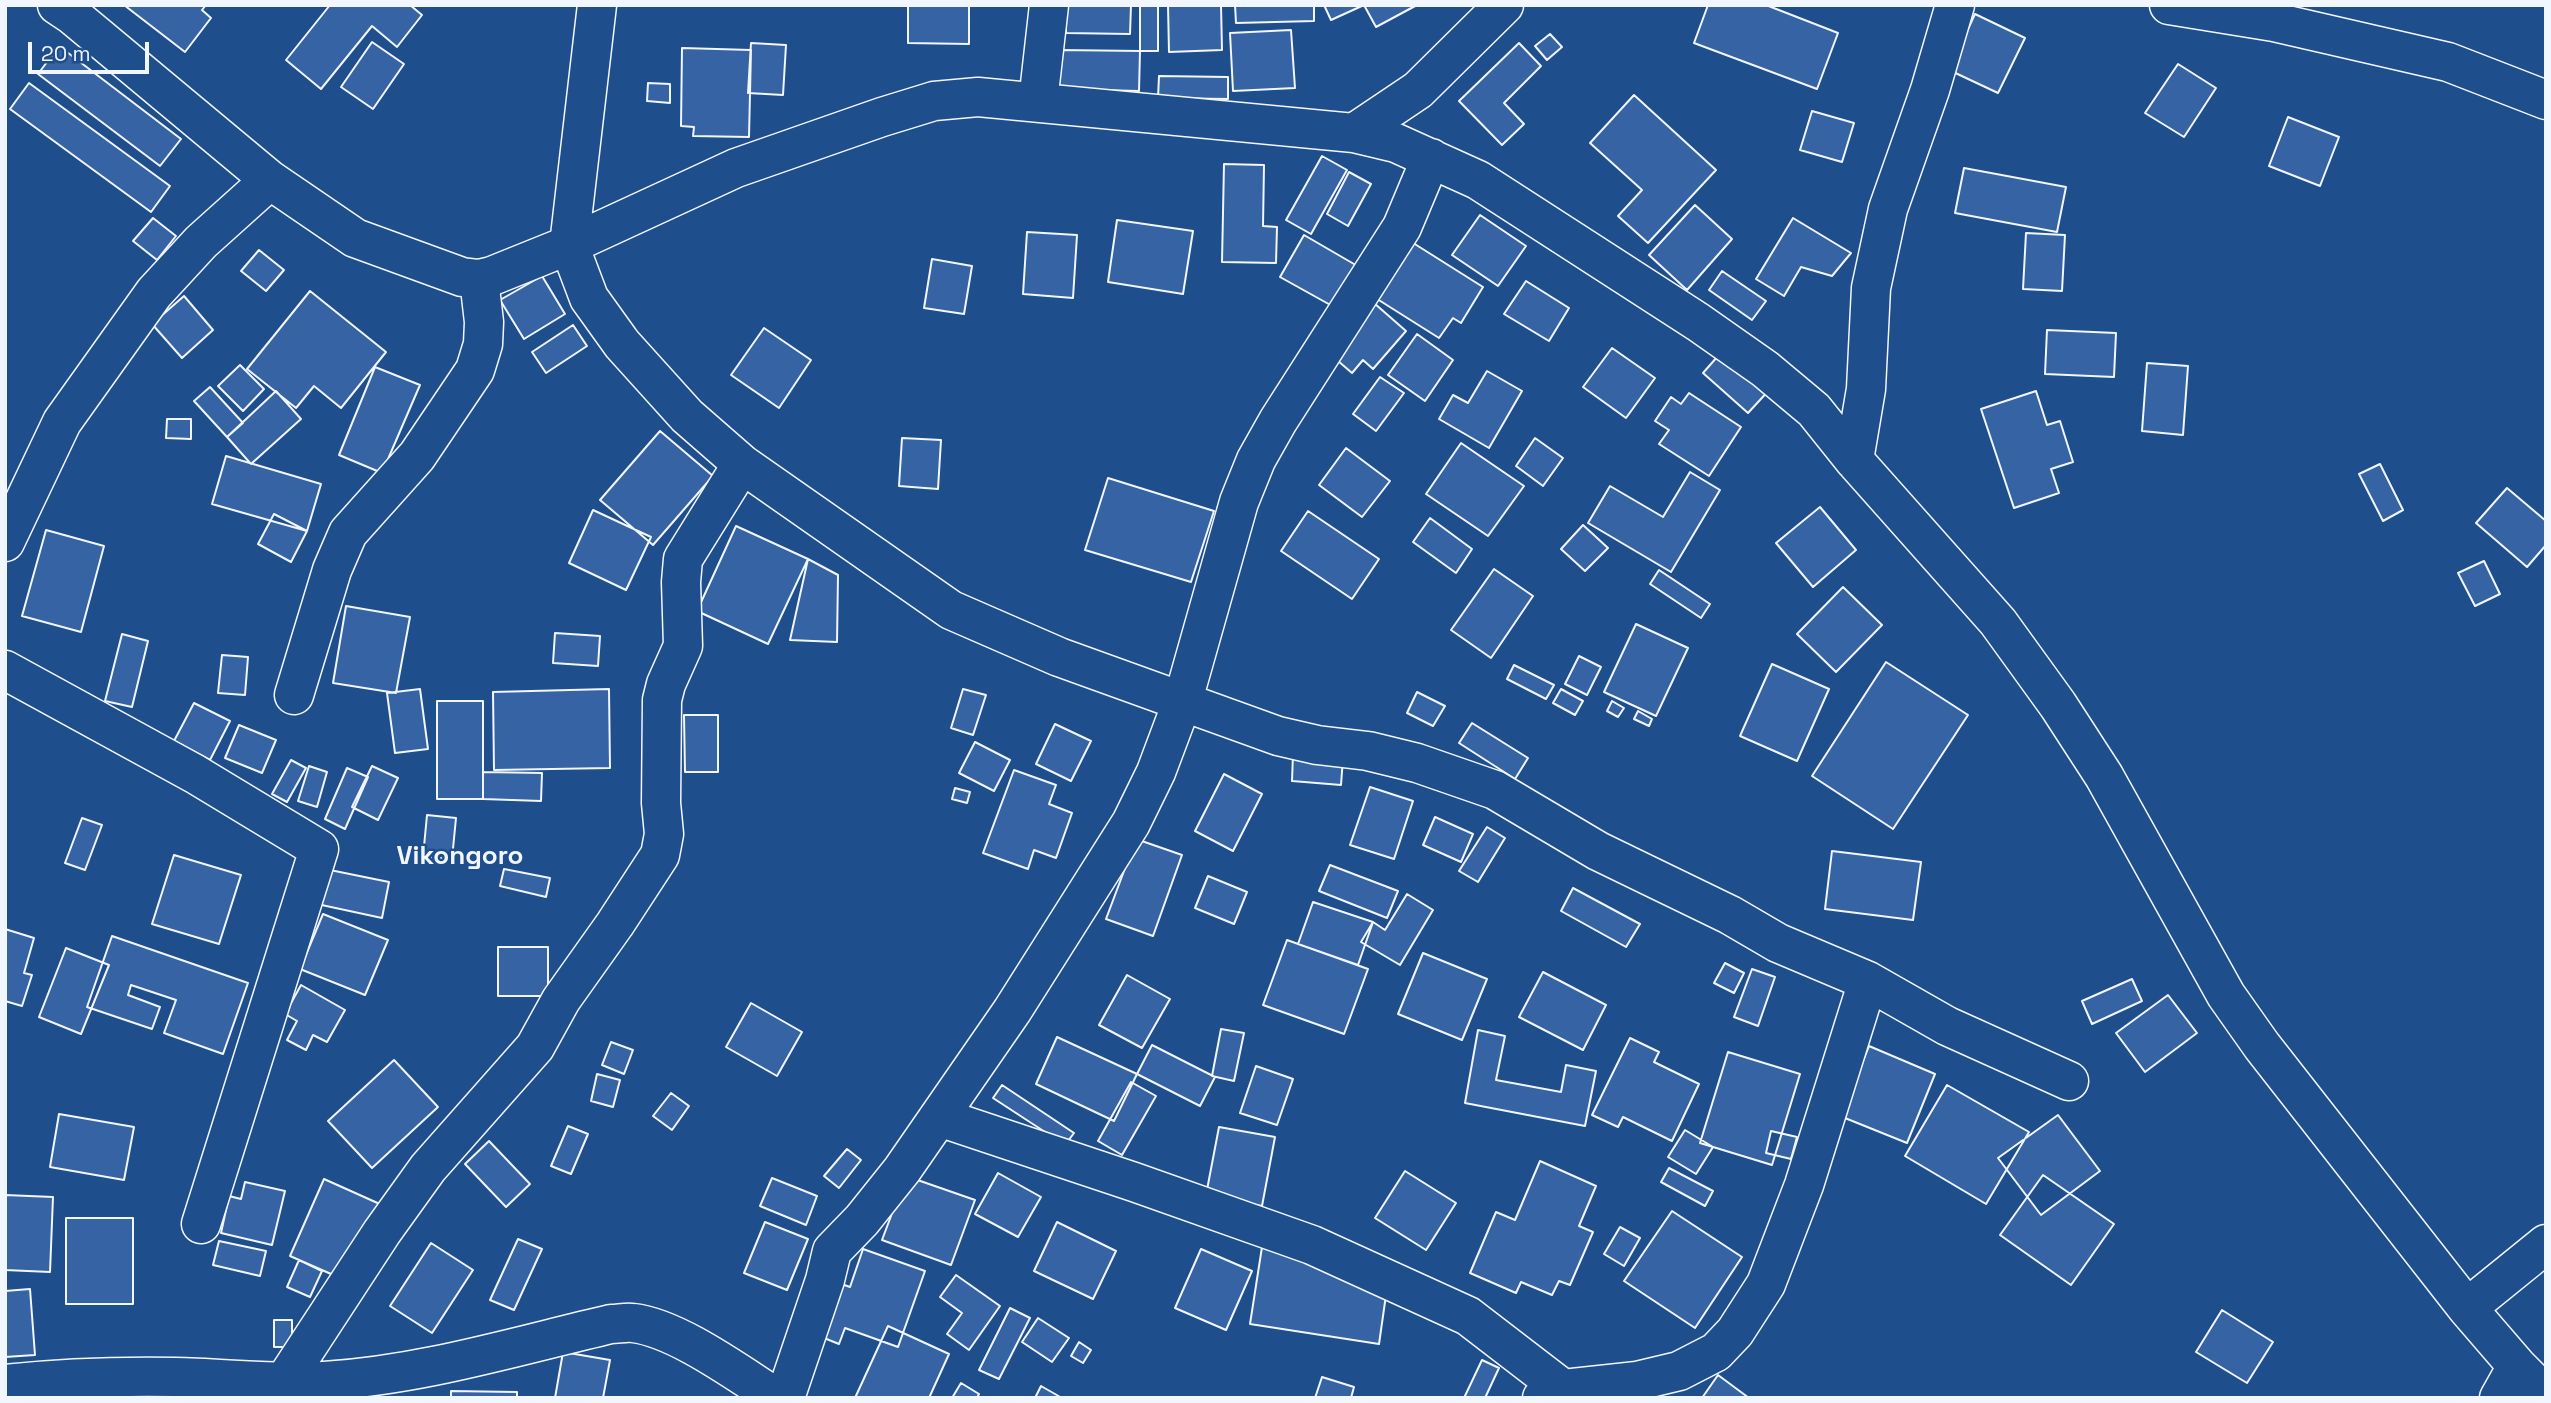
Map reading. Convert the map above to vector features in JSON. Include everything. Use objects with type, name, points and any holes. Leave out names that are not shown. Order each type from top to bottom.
[{"type":"street","points":[[57,5],[270,180],[355,238],[462,277],[479,279],[492,276],[569,245],[736,168],[934,101],[978,97],[1354,133],[1396,143],[1478,180],[1550,224],[1765,369],[1814,410],[1854,460],[1998,622],[2058,705],[2104,776],[2226,995],[2262,1046],[2467,1308],[2508,1382],[2546,1395]]},
{"type":"street","points":[[597,5],[569,245],[589,298],[622,344],[687,416],[742,464],[951,610],[1059,657],[1278,736],[1317,745],[1368,751],[1417,763],[1495,790],[1598,850],[1730,915],[1778,943],[1868,981],[1947,1026],[2069,1081]]},
{"type":"street","points":[[1038,102],[1049,5]]},
{"type":"street","points":[[1354,133],[1418,90],[1504,5]]},
{"type":"street","points":[[1854,460],[1866,389],[1871,288],[1888,209],[1930,90],[1955,5]]},
{"type":"street","points":[[2169,5],[2274,22],[2436,59],[2546,100]]},
{"type":"street","points":[[785,1398],[825,1280],[832,1251],[862,1220],[902,1170],[1012,1010],[1131,823],[1156,772],[1183,700],[1239,502],[1256,460],[1278,421],[1402,228],[1431,158]]},
{"type":"street","points":[[5,542],[61,422],[154,292],[201,242],[270,180]]},
{"type":"street","points":[[294,695],[332,570],[348,533],[417,456],[475,370],[483,344],[484,322],[479,279]]},
{"type":"street","points":[[284,1382],[382,1232],[428,1168],[535,1047],[561,1000],[660,855],[664,834],[661,803],[662,700],[683,646],[683,559],[742,464]]},
{"type":"street","points":[[5,670],[195,774],[319,849],[201,1224]]},
{"type":"street","points":[[939,1117],[1312,1245],[1468,1316],[1507,1344],[1552,1394],[1637,1381],[1679,1371],[1716,1352],[1735,1332],[1766,1284],[1790,1222],[1868,981]]},
{"type":"street","points":[[2467,1308],[2546,1244]]},
{"type":"street","points":[[5,1384],[174,1377],[284,1382],[359,1378],[414,1371],[611,1324],[633,1323],[653,1328],[697,1347],[777,1398]]},
{"type":"building","points":[[124,5],[206,5],[202,10],[211,18],[185,52]]},
{"type":"building","points":[[330,5],[410,5],[422,15],[397,47],[372,26],[321,89],[286,60]]},
{"type":"building","points":[[908,5],[969,5],[969,44],[908,43]]},
{"type":"building","points":[[1066,5],[1131,5],[1130,34],[1066,33]]},
{"type":"building","points":[[1140,5],[1158,5],[1158,51],[1140,51]]},
{"type":"building","points":[[1168,5],[1221,5],[1222,50],[1169,52]]},
{"type":"building","points":[[1235,5],[1314,5],[1314,21],[1236,23]]},
{"type":"building","points":[[1324,5],[1364,5],[1331,20]]},
{"type":"building","points":[[1364,5],[1417,5],[1376,27]]},
{"type":"building","points":[[1708,5],[1766,5],[1838,33],[1817,89],[1694,43]]},
{"type":"building","points":[[1975,14],[2025,38],[1998,93],[1949,70]]},
{"type":"building","points":[[1291,30],[1295,88],[1233,91],[1230,33]]},
{"type":"building","points":[[1550,34],[1562,47],[1547,60],[1535,46]]},
{"type":"building","points":[[372,42],[404,64],[373,109],[341,87]]},
{"type":"building","points":[[751,43],[786,45],[783,95],[748,93]]},
{"type":"building","points":[[1519,43],[1541,66],[1504,103],[1524,124],[1502,145],[1459,101]]},
{"type":"building","points":[[59,46],[181,139],[160,166],[38,74]]},
{"type":"building","points":[[682,48],[751,50],[749,137],[693,136],[694,127],[681,126]]},
{"type":"building","points":[[1060,50],[1140,51],[1139,91],[1059,89]]},
{"type":"building","points":[[2178,64],[2216,88],[2184,137],[2145,113]]},
{"type":"building","points":[[1159,76],[1228,77],[1228,99],[1158,98]]},
{"type":"building","points":[[29,83],[170,186],[151,212],[10,109]]},
{"type":"building","points":[[648,83],[670,84],[670,103],[647,101]]},
{"type":"building","points":[[1634,95],[1716,170],[1648,243],[1618,216],[1642,190],[1590,143]]},
{"type":"building","points":[[1812,111],[1854,123],[1842,162],[1800,150]]},
{"type":"building","points":[[2288,117],[2339,137],[2320,186],[2269,166]]},
{"type":"building","points":[[1322,156],[1347,170],[1311,234],[1286,220]]},
{"type":"building","points":[[1224,164],[1264,165],[1263,226],[1277,227],[1276,263],[1222,262]]},
{"type":"building","points":[[1964,168],[2066,187],[2057,232],[1955,213]]},
{"type":"building","points":[[1349,172],[1371,184],[1348,226],[1327,214]]},
{"type":"building","points":[[1695,205],[1732,239],[1687,290],[1649,255]]},
{"type":"building","points":[[1480,215],[1526,246],[1498,286],[1452,255]]},
{"type":"building","points":[[153,218],[176,236],[157,260],[133,241]]},
{"type":"building","points":[[1793,218],[1851,253],[1832,276],[1801,267],[1784,296],[1756,279]]},
{"type":"building","points":[[1117,220],[1193,231],[1183,294],[1108,282]]},
{"type":"building","points":[[1027,232],[1077,235],[1073,298],[1023,294]]},
{"type":"building","points":[[2026,233],[2065,235],[2062,291],[2023,289]]},
{"type":"building","points":[[1304,235],[1366,271],[1343,312],[1280,277]]},
{"type":"building","points":[[1410,241],[1483,287],[1461,323],[1453,318],[1439,338],[1374,297]]},
{"type":"building","points":[[259,250],[284,270],[266,291],[241,271]]},
{"type":"building","points":[[932,259],[972,266],[964,314],[924,308]]},
{"type":"building","points":[[1722,271],[1766,301],[1752,320],[1709,290]]},
{"type":"building","points":[[542,276],[565,314],[524,339],[500,300]]},
{"type":"building","points":[[1526,281],[1569,308],[1549,341],[1504,314]]},
{"type":"building","points":[[310,291],[386,352],[341,408],[314,386],[296,408],[247,369]]},
{"type":"building","points":[[184,296],[213,330],[182,358],[152,324]]},
{"type":"building","points":[[1374,303],[1406,331],[1373,369],[1363,360],[1352,373],[1330,354]]},
{"type":"building","points":[[573,325],[587,346],[546,373],[532,352]]},
{"type":"building","points":[[764,328],[811,360],[779,408],[731,375]]},
{"type":"building","points":[[2047,330],[2116,333],[2114,377],[2045,374]]},
{"type":"building","points":[[1417,334],[1453,360],[1425,401],[1388,375]]},
{"type":"building","points":[[1612,348],[1655,378],[1626,418],[1583,387]]},
{"type":"building","points":[[1725,348],[1771,388],[1748,413],[1703,373]]},
{"type":"building","points":[[2147,363],[2188,366],[2183,435],[2142,431]]},
{"type":"building","points":[[240,365],[264,389],[243,411],[218,386]]},
{"type":"building","points":[[375,367],[420,385],[382,473],[339,455]]},
{"type":"building","points":[[1487,371],[1522,391],[1489,448],[1439,419],[1453,395],[1468,403]]},
{"type":"building","points":[[1380,377],[1404,393],[1376,431],[1353,414]]},
{"type":"building","points":[[210,387],[243,423],[227,437],[194,401]]},
{"type":"building","points":[[276,391],[301,419],[251,464],[227,437]]},
{"type":"building","points":[[2036,391],[2047,425],[2060,421],[2073,462],[2051,469],[2059,493],[2014,508],[1981,409]]},
{"type":"building","points":[[1689,393],[1741,427],[1709,476],[1659,444],[1669,430],[1655,421],[1671,397],[1681,404]]},
{"type":"building","points":[[167,419],[191,419],[191,439],[166,438]]},
{"type":"building","points":[[660,431],[713,476],[653,545],[600,500]]},
{"type":"building","points":[[902,438],[941,440],[938,489],[899,486]]},
{"type":"building","points":[[1535,438],[1563,458],[1543,486],[1516,466]]},
{"type":"building","points":[[1461,443],[1524,486],[1488,536],[1426,494]]},
{"type":"building","points":[[1346,448],[1390,481],[1362,517],[1319,485]]},
{"type":"building","points":[[226,456],[321,484],[307,531],[212,504]]},
{"type":"building","points":[[2380,464],[2403,510],[2383,521],[2359,474]]},
{"type":"building","points":[[1690,472],[1720,490],[1671,572],[1588,523],[1610,486],[1663,517]]},
{"type":"building","points":[[1108,478],[1214,511],[1191,582],[1085,550]]},
{"type":"building","points":[[2507,488],[2546,521],[2546,545],[2527,567],[2476,523]]},
{"type":"building","points":[[1820,507],[1856,550],[1813,587],[1776,543]]},
{"type":"building","points":[[593,510],[651,537],[626,590],[569,563]]},
{"type":"building","points":[[1308,511],[1379,559],[1352,599],[1281,551]]},
{"type":"building","points":[[274,514],[307,531],[291,562],[258,544]]},
{"type":"building","points":[[1430,518],[1472,549],[1456,573],[1413,542]]},
{"type":"building","points":[[1583,525],[1608,548],[1585,571],[1561,549]]},
{"type":"building","points":[[736,526],[808,559],[768,644],[697,611]]},
{"type":"building","points":[[46,530],[104,546],[81,632],[22,616]]},
{"type":"building","points":[[808,559],[838,575],[837,642],[790,640]]},
{"type":"building","points":[[2484,561],[2500,594],[2475,606],[2458,573]]},
{"type":"building","points":[[1494,569],[1533,596],[1491,658],[1451,630]]},
{"type":"building","points":[[1659,570],[1710,604],[1701,618],[1650,584]]},
{"type":"building","points":[[1843,587],[1882,625],[1836,672],[1797,634]]},
{"type":"building","points":[[346,606],[410,617],[396,693],[333,683]]},
{"type":"building","points":[[1636,624],[1688,648],[1656,716],[1604,692]]},
{"type":"building","points":[[555,633],[600,636],[598,666],[553,663]]},
{"type":"building","points":[[122,634],[148,641],[132,707],[105,701]]},
{"type":"building","points":[[222,655],[248,657],[245,695],[218,693]]},
{"type":"building","points":[[1579,656],[1601,667],[1587,695],[1565,684]]},
{"type":"building","points":[[1886,662],[1968,715],[1893,829],[1812,776]]},
{"type":"building","points":[[1772,664],[1829,689],[1797,761],[1740,736]]},
{"type":"building","points":[[1514,665],[1554,685],[1546,699],[1507,679]]},
{"type":"building","points":[[420,689],[428,749],[395,753],[387,693]]},
{"type":"building","points":[[609,689],[610,768],[494,770],[493,692]]},
{"type":"building","points":[[963,689],[986,695],[973,735],[951,728]]},
{"type":"building","points":[[1561,689],[1583,701],[1575,715],[1553,703]]},
{"type":"building","points":[[1417,692],[1445,706],[1433,726],[1407,713]]},
{"type":"building","points":[[437,701],[483,701],[483,799],[437,799]]},
{"type":"building","points":[[1612,701],[1624,708],[1618,717],[1607,711]]},
{"type":"building","points":[[194,703],[230,721],[210,760],[174,741]]},
{"type":"building","points":[[1638,711],[1652,719],[1649,726],[1634,719]]},
{"type":"building","points":[[684,715],[718,715],[718,772],[685,772]]},
{"type":"building","points":[[1472,723],[1528,758],[1515,779],[1459,743]]},
{"type":"building","points":[[1055,724],[1091,741],[1071,781],[1036,764]]},
{"type":"building","points":[[239,725],[276,740],[262,773],[225,758]]},
{"type":"building","points":[[975,742],[1010,760],[994,791],[959,773]]},
{"type":"building","points":[[1293,754],[1343,758],[1341,785],[1292,781]]},
{"type":"building","points":[[291,760],[306,768],[287,802],[272,794]]},
{"type":"building","points":[[309,766],[327,772],[317,807],[298,801]]},
{"type":"building","points":[[372,766],[398,778],[378,820],[352,807]]},
{"type":"building","points":[[347,768],[368,777],[345,829],[325,819]]},
{"type":"building","points":[[1014,770],[1056,785],[1049,804],[1072,813],[1056,858],[1034,850],[1028,869],[983,853]]},
{"type":"building","points":[[483,772],[542,773],[541,801],[483,799]]},
{"type":"building","points":[[1224,774],[1262,794],[1233,851],[1195,831]]},
{"type":"building","points":[[1370,787],[1413,801],[1394,859],[1350,845]]},
{"type":"building","points":[[955,788],[970,792],[967,803],[952,799]]},
{"type":"building","points":[[427,815],[456,818],[452,859],[423,857]]},
{"type":"building","points":[[1435,817],[1473,834],[1461,862],[1423,845]]},
{"type":"building","points":[[82,818],[102,825],[85,870],[65,863]]},
{"type":"building","points":[[1487,827],[1505,838],[1478,882],[1459,871]]},
{"type":"building","points":[[1136,839],[1182,855],[1153,936],[1106,919]]},
{"type":"building","points":[[1832,851],[1921,862],[1913,920],[1825,909]]},
{"type":"building","points":[[174,855],[241,875],[219,944],[152,924]]},
{"type":"building","points":[[1330,865],[1398,891],[1387,918],[1319,891]]},
{"type":"building","points":[[325,869],[389,882],[382,918],[317,904]]},
{"type":"building","points":[[504,869],[550,878],[546,897],[500,886]]},
{"type":"building","points":[[1208,876],[1247,892],[1234,924],[1195,908]]},
{"type":"building","points":[[1573,888],[1640,924],[1626,947],[1561,911]]},
{"type":"building","points":[[1407,894],[1433,910],[1400,965],[1361,942],[1373,922],[1385,930]]},
{"type":"building","points":[[1313,902],[1373,922],[1358,965],[1298,944]]},
{"type":"building","points":[[323,914],[388,940],[365,995],[300,969]]},
{"type":"building","points":[[5,929],[34,938],[24,973],[32,975],[22,1006],[5,1001]]},
{"type":"building","points":[[112,936],[248,983],[223,1054],[164,1033],[176,1000],[131,985],[128,995],[160,1007],[152,1029],[87,1007]]},
{"type":"building","points":[[1287,940],[1368,969],[1344,1034],[1263,1005]]},
{"type":"building","points":[[498,947],[548,947],[548,996],[498,996]]},
{"type":"building","points":[[66,948],[109,965],[81,1034],[39,1017]]},
{"type":"building","points":[[1423,953],[1487,979],[1462,1040],[1398,1014]]},
{"type":"building","points":[[1725,963],[1744,973],[1734,993],[1714,983]]},
{"type":"building","points":[[1752,969],[1775,977],[1758,1026],[1734,1017]]},
{"type":"building","points":[[1543,972],[1606,1005],[1583,1050],[1519,1017]]},
{"type":"building","points":[[1127,975],[1170,999],[1142,1048],[1099,1025]]},
{"type":"building","points":[[2132,979],[2142,1001],[2092,1024],[2082,1001]]},
{"type":"building","points":[[301,985],[345,1010],[327,1042],[313,1035],[306,1050],[287,1040],[297,1021],[285,1014]]},
{"type":"building","points":[[2168,995],[2197,1033],[2145,1072],[2116,1033]]},
{"type":"building","points":[[751,1003],[802,1032],[777,1076],[726,1047]]},
{"type":"building","points":[[1221,1029],[1244,1033],[1234,1081],[1212,1076]]},
{"type":"building","points":[[1478,1030],[1505,1036],[1496,1080],[1561,1092],[1566,1065],[1596,1071],[1585,1126],[1465,1103]]},
{"type":"building","points":[[1057,1037],[1137,1074],[1114,1121],[1036,1084]]},
{"type":"building","points":[[1630,1038],[1659,1052],[1654,1062],[1699,1084],[1672,1141],[1623,1117],[1618,1127],[1592,1115]]},
{"type":"building","points":[[611,1042],[633,1050],[624,1074],[602,1065]]},
{"type":"building","points":[[1152,1045],[1215,1077],[1200,1106],[1137,1074]]},
{"type":"building","points":[[1869,1046],[1935,1074],[1907,1143],[1840,1116]]},
{"type":"building","points":[[1728,1052],[1800,1074],[1772,1165],[1700,1143]]},
{"type":"building","points":[[394,1060],[438,1107],[372,1168],[328,1121]]},
{"type":"building","points":[[1256,1066],[1293,1079],[1277,1125],[1240,1113]]},
{"type":"building","points":[[597,1074],[620,1080],[613,1107],[591,1101]]},
{"type":"building","points":[[1131,1082],[1156,1096],[1122,1155],[1098,1141]]},
{"type":"building","points":[[1002,1085],[1074,1133],[1065,1145],[993,1098]]},
{"type":"building","points":[[1947,1085],[2029,1132],[1986,1204],[1905,1156]]},
{"type":"building","points":[[671,1093],[689,1106],[672,1130],[653,1116]]},
{"type":"building","points":[[59,1114],[134,1127],[124,1180],[50,1167]]},
{"type":"building","points":[[2058,1115],[2100,1171],[2041,1215],[1998,1158]]},
{"type":"building","points":[[568,1126],[588,1134],[571,1174],[551,1166]]},
{"type":"building","points":[[1219,1127],[1275,1137],[1262,1206],[1206,1195]]},
{"type":"building","points":[[1685,1130],[1713,1147],[1696,1174],[1668,1157]]},
{"type":"building","points":[[1771,1131],[1797,1137],[1791,1159],[1766,1153]]},
{"type":"building","points":[[489,1141],[530,1184],[506,1207],[465,1164]]},
{"type":"building","points":[[847,1149],[861,1160],[839,1188],[824,1176]]},
{"type":"building","points":[[1540,1161],[1596,1186],[1579,1226],[1593,1232],[1570,1285],[1559,1281],[1552,1295],[1521,1282],[1516,1293],[1470,1273],[1496,1212],[1515,1220]]},
{"type":"building","points":[[1669,1168],[1713,1191],[1705,1206],[1661,1182]]},
{"type":"building","points":[[1405,1171],[1456,1203],[1426,1250],[1375,1218]]},
{"type":"building","points":[[998,1173],[1041,1197],[1018,1237],[975,1214]]},
{"type":"building","points":[[2043,1175],[2114,1224],[2071,1285],[2000,1235]]},
{"type":"building","points":[[906,1176],[975,1200],[951,1265],[882,1240]]},
{"type":"building","points":[[772,1178],[817,1196],[806,1225],[760,1206]]},
{"type":"building","points":[[324,1179],[382,1205],[347,1281],[290,1256]]},
{"type":"building","points":[[245,1182],[285,1191],[272,1245],[221,1233],[229,1196],[241,1199]]},
{"type":"building","points":[[5,1195],[53,1197],[50,1272],[5,1270]]},
{"type":"building","points":[[1672,1211],[1742,1257],[1695,1328],[1624,1281]]},
{"type":"building","points":[[66,1218],[133,1218],[133,1304],[66,1304]]},
{"type":"building","points":[[765,1222],[808,1239],[787,1290],[744,1273]]},
{"type":"building","points":[[1057,1222],[1116,1251],[1093,1299],[1034,1271]]},
{"type":"building","points":[[1620,1227],[1640,1238],[1624,1266],[1604,1254]]},
{"type":"building","points":[[518,1239],[542,1249],[514,1310],[490,1300]]},
{"type":"building","points":[[219,1241],[266,1251],[260,1276],[213,1265]]},
{"type":"building","points":[[431,1243],[473,1270],[432,1333],[390,1306]]},
{"type":"building","points":[[1262,1247],[1390,1267],[1379,1344],[1250,1324]]},
{"type":"building","points":[[863,1249],[925,1271],[898,1347],[845,1328],[839,1344],[814,1334],[833,1281],[850,1287]]},
{"type":"building","points":[[1201,1249],[1252,1271],[1226,1330],[1175,1308]]},
{"type":"building","points":[[299,1260],[322,1271],[310,1297],[287,1287]]},
{"type":"building","points":[[956,1275],[1000,1306],[969,1350],[947,1334],[962,1313],[940,1297]]},
{"type":"building","points":[[30,1289],[35,1355],[5,1357],[5,1291]]},
{"type":"building","points":[[1010,1308],[1030,1318],[999,1379],[979,1370]]},
{"type":"building","points":[[2222,1310],[2273,1342],[2247,1383],[2196,1352]]},
{"type":"building","points":[[1038,1318],[1069,1338],[1052,1362],[1022,1342]]},
{"type":"building","points":[[274,1320],[292,1320],[292,1347],[274,1347]]},
{"type":"building","points":[[888,1326],[949,1354],[929,1398],[855,1398]]},
{"type":"building","points":[[1079,1342],[1091,1350],[1083,1363],[1071,1356]]},
{"type":"building","points":[[563,1352],[610,1360],[603,1398],[555,1398]]},
{"type":"building","points":[[1482,1360],[1499,1368],[1485,1398],[1464,1398]]},
{"type":"building","points":[[1718,1375],[1749,1398],[1702,1398]]},
{"type":"building","points":[[1322,1377],[1354,1387],[1351,1398],[1315,1398]]},
{"type":"building","points":[[961,1383],[979,1394],[977,1398],[952,1398]]},
{"type":"building","points":[[1041,1386],[1062,1398],[1035,1398]]},
{"type":"building","points":[[225,1388],[227,1398],[155,1398],[155,1397]]},
{"type":"building","points":[[451,1391],[517,1392],[517,1398],[451,1398]]},
{"type":"district","name":"Vikongoro","points":[[460,857]]}]
